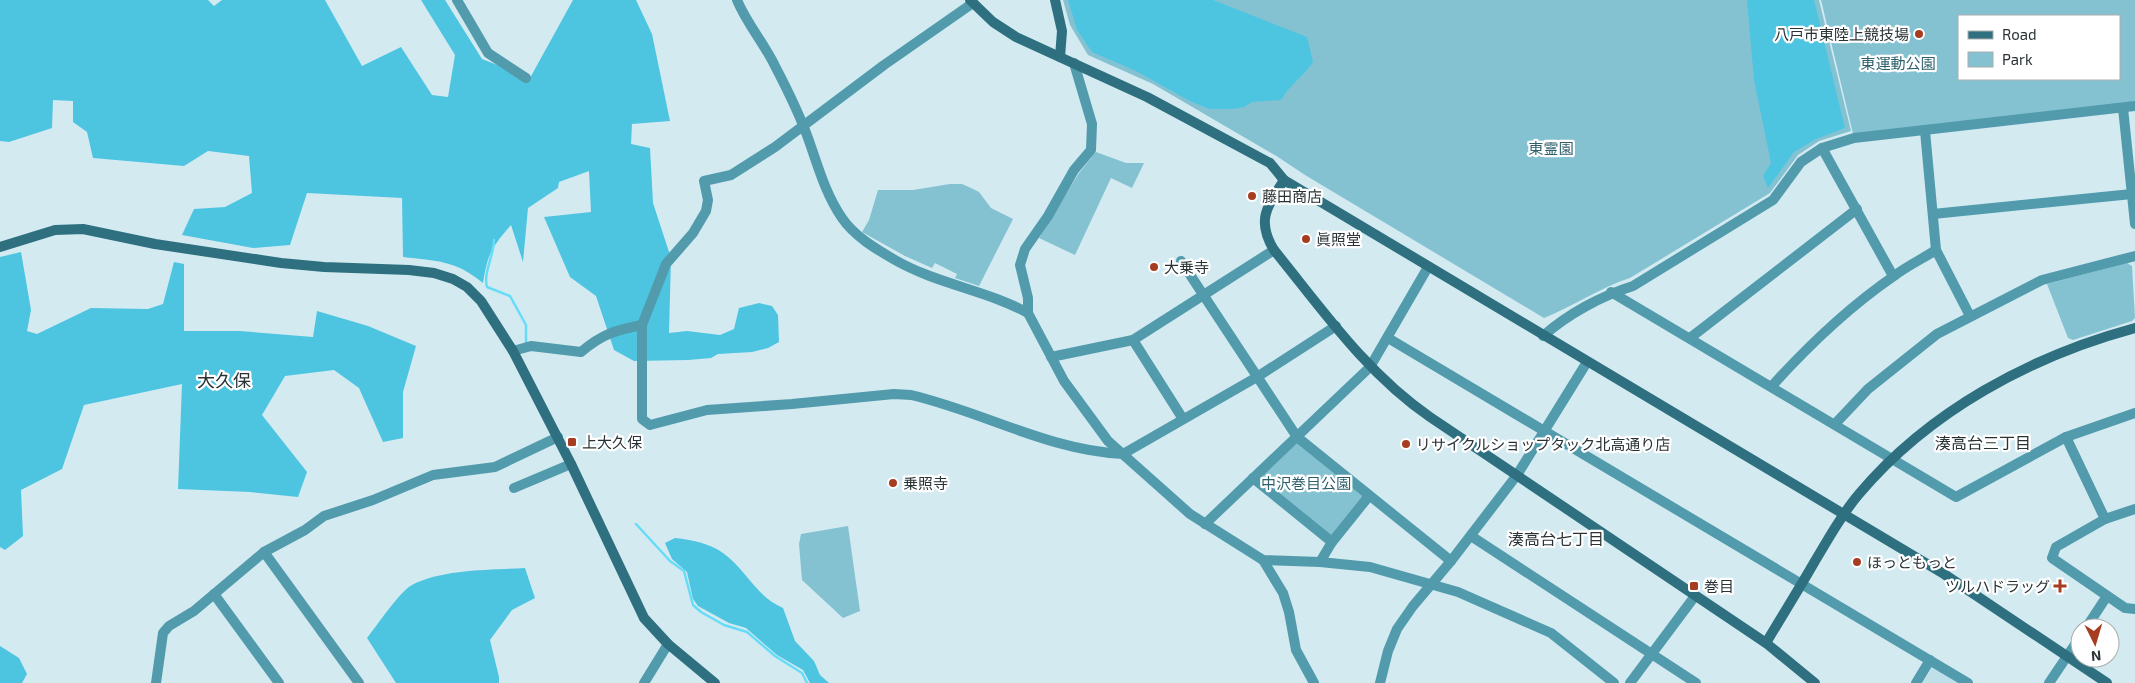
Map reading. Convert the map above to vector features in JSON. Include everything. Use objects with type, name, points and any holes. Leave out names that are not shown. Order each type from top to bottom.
[{"type":"street","points":[[457,0],[488,53],[526,78]]},
{"type":"street","points":[[738,0],[745,17],[775,64],[803,125],[823,186],[842,219],[860,237],[895,260],[930,277],[1011,304],[1028,313]]},
{"type":"street","points":[[1055,0],[1062,31],[1060,57]]},
{"type":"street","points":[[1336,326],[1257,377],[1123,454],[1098,452],[1054,443],[911,395],[894,394],[707,410],[650,425],[642,419],[642,325],[666,264],[694,233],[706,211],[708,200],[704,181],[731,175],[775,147],[971,2],[993,22],[1016,37],[1147,97],[1270,163],[1284,180],[1944,574],[2107,683]]},
{"type":"street","points":[[1074,63],[1092,124],[1091,150],[1074,170],[1048,216],[1025,249],[1020,265],[1028,298],[1028,313],[1064,381],[1092,422],[1108,441],[1183,508],[1205,524],[1264,560],[1283,593],[1289,612],[1296,650],[1314,683]]},
{"type":"street","points":[[1543,336],[1566,319],[1611,292],[1633,286],[1773,200],[1801,162],[1822,148],[1854,138],[2135,106]]},
{"type":"street","points":[[2123,108],[2135,224]]},
{"type":"street","points":[[1925,131],[1936,250],[1970,316]]},
{"type":"street","points":[[1822,148],[1893,276]]},
{"type":"street","points":[[1284,180],[1265,214],[1264,226],[1267,238],[1274,250],[1370,367],[1407,402],[1766,643],[1815,683]]},
{"type":"street","points":[[1933,214],[2132,194]]},
{"type":"street","points":[[1690,338],[1857,209]]},
{"type":"street","points":[[0,247],[55,230],[83,229],[155,244],[281,262],[434,273],[453,279],[467,287],[481,301],[513,351],[558,436],[644,618],[668,644],[715,683]]},
{"type":"street","points":[[1051,357],[1133,340],[1274,250]]},
{"type":"street","points":[[1772,386],[1791,364],[1842,318],[1893,276],[1936,250]]},
{"type":"street","points":[[1835,424],[1868,389],[1937,334],[2042,280],[2135,256]]},
{"type":"street","points":[[1182,261],[1296,437],[1451,561]]},
{"type":"street","points":[[1205,524],[1370,367],[1428,267]]},
{"type":"street","points":[[1611,292],[1894,458],[1956,497],[2066,437],[2135,413]]},
{"type":"street","points":[[513,351],[531,346],[581,352],[596,339],[611,331],[642,325]]},
{"type":"street","points":[[1766,643],[1843,515],[1859,494],[1894,458],[1949,414],[1986,389],[2023,369],[2069,349],[2135,328]]},
{"type":"street","points":[[1388,338],[1546,430],[1968,683]]},
{"type":"street","points":[[1133,340],[1183,419]]},
{"type":"street","points":[[1380,683],[1388,651],[1397,629],[1413,606],[1433,584],[1518,475],[1587,362]]},
{"type":"street","points":[[156,683],[163,633],[169,626],[194,611],[264,552],[305,530],[324,516],[373,500],[434,475],[495,467],[558,436]]},
{"type":"street","points":[[2066,437],[2105,519]]},
{"type":"street","points":[[514,488],[571,464]]},
{"type":"street","points":[[1253,478],[1332,542]]},
{"type":"street","points":[[1320,562],[1332,542],[1369,496]]},
{"type":"street","points":[[2135,510],[2105,519],[2056,547],[2052,558],[2125,608],[2135,609]]},
{"type":"street","points":[[1471,536],[1696,683]]},
{"type":"street","points":[[264,552],[359,683]]},
{"type":"street","points":[[1264,560],[1320,562],[1370,568],[1458,592],[1551,633],[1614,683]]},
{"type":"street","points":[[214,594],[279,683]]},
{"type":"street","points":[[1630,683],[1695,596]]},
{"type":"street","points":[[2093,618],[2107,596]]},
{"type":"street","points":[[644,683],[668,644]]},
{"type":"street","points":[[2049,683],[2070,652]]},
{"type":"street","points":[[1916,683],[1930,660]]},
{"type":"shaded area","points":[[0,0],[208,0],[214,6],[222,0],[325,0],[362,66],[401,47],[432,95],[448,97],[455,55],[421,0],[445,0],[482,59],[530,78],[573,0],[636,0],[652,34],[670,121],[632,124],[631,144],[650,148],[653,203],[671,258],[669,333],[687,331],[720,335],[734,329],[739,308],[759,303],[772,306],[778,315],[779,342],[768,348],[752,352],[718,354],[711,358],[688,360],[634,361],[614,350],[596,296],[570,277],[544,217],[591,212],[589,171],[559,182],[558,188],[528,208],[523,262],[511,225],[491,251],[483,283],[473,275],[445,263],[403,257],[402,198],[307,193],[290,245],[253,248],[182,235],[194,209],[225,207],[252,193],[249,156],[208,151],[184,166],[93,158],[87,132],[73,122],[73,101],[53,100],[52,128],[9,142],[0,141]]},
{"type":"shaded area","points":[[1068,0],[1213,0],[1307,37],[1313,62],[1288,89],[1281,100],[1252,102],[1244,107],[1233,109],[1209,109],[1190,101],[1136,71],[1092,52],[1077,30]]},
{"type":"shaded area","points":[[1747,0],[1814,0],[1845,128],[1816,139],[1794,152],[1768,188],[1763,176],[1771,163],[1754,80]]},
{"type":"shaded area","points":[[21,252],[31,310],[27,331],[37,334],[91,308],[148,309],[163,304],[174,262],[184,264],[184,331],[240,331],[313,337],[317,311],[368,326],[416,346],[403,392],[403,438],[383,442],[359,388],[334,370],[285,376],[262,415],[307,472],[298,497],[250,492],[178,489],[182,384],[84,405],[62,469],[21,490],[23,536],[5,550],[0,547],[0,257]]},
{"type":"shaded area","points":[[675,538],[700,542],[723,553],[765,597],[783,608],[795,641],[814,661],[820,675],[829,683],[810,683],[803,670],[777,655],[746,628],[729,623],[698,606],[693,599],[687,572],[672,559],[665,543]]},
{"type":"shaded area","points":[[525,568],[535,598],[512,610],[490,640],[499,683],[396,683],[367,638],[407,589],[424,580],[452,573]]},
{"type":"shaded area","points":[[0,646],[19,658],[27,674],[22,683],[0,683]]},
{"type":"shaded area","points":[[1933,665],[1962,683],[1922,683]]},
{"type":"green space","name":"東霊園","points":[[1063,0],[1819,0],[1851,131],[1819,141],[1798,155],[1770,193],[1630,278],[1544,318],[1278,157],[1153,84],[1088,55],[1070,25]]},
{"type":"green space","name":"東運動公園","points":[[1821,0],[2135,0],[2135,106],[1854,138]]},
{"type":"green space","points":[[1096,152],[1126,163],[1144,163],[1132,188],[1111,178],[1075,255],[1039,238],[1079,173]]},
{"type":"green space","points":[[962,184],[979,192],[991,208],[1013,219],[979,286],[955,278],[957,274],[935,263],[932,268],[905,256],[862,232],[869,220],[878,190],[913,190]]},
{"type":"green space","points":[[2127,263],[2132,266],[2135,318],[2132,321],[2073,340],[2068,338],[2047,284]]},
{"type":"green space","name":"中沢巻目公園","points":[[1297,437],[1369,496],[1332,542],[1253,478]]},
{"type":"green space","points":[[848,526],[860,611],[843,618],[802,580],[799,544],[801,534]]},
{"type":"waterway","points":[[494,240],[486,276],[487,287],[510,296],[526,325],[526,343]]},
{"type":"waterway","points":[[636,524],[670,561],[684,571],[693,605],[701,612],[724,625],[747,632],[775,656],[802,673],[807,683]]},
{"type":"place","name":"八戸市東陸上競技場","points":[[1919,34]]},
{"type":"place","name":"藤田商店","points":[[1252,196]]},
{"type":"place","name":"眞照堂","points":[[1306,239]]},
{"type":"place","name":"大乗寺","points":[[1154,267]]},
{"type":"place","name":"上大久保","points":[[572,442]]},
{"type":"place","name":"リサイクルショップタック北高通り店","points":[[1406,444]]},
{"type":"place","name":"乗照寺","points":[[893,483]]},
{"type":"place","name":"ほっともっと","points":[[1857,562]]},
{"type":"place","name":"巻目","points":[[1694,586]]},
{"type":"place","name":"ツルハドラッグ","points":[[2060,586]]},
{"type":"district","name":"大久保","points":[[224,380]]},
{"type":"district","name":"湊高台三丁目","points":[[1983,442]]},
{"type":"district","name":"湊高台七丁目","points":[[1556,538]]}]
